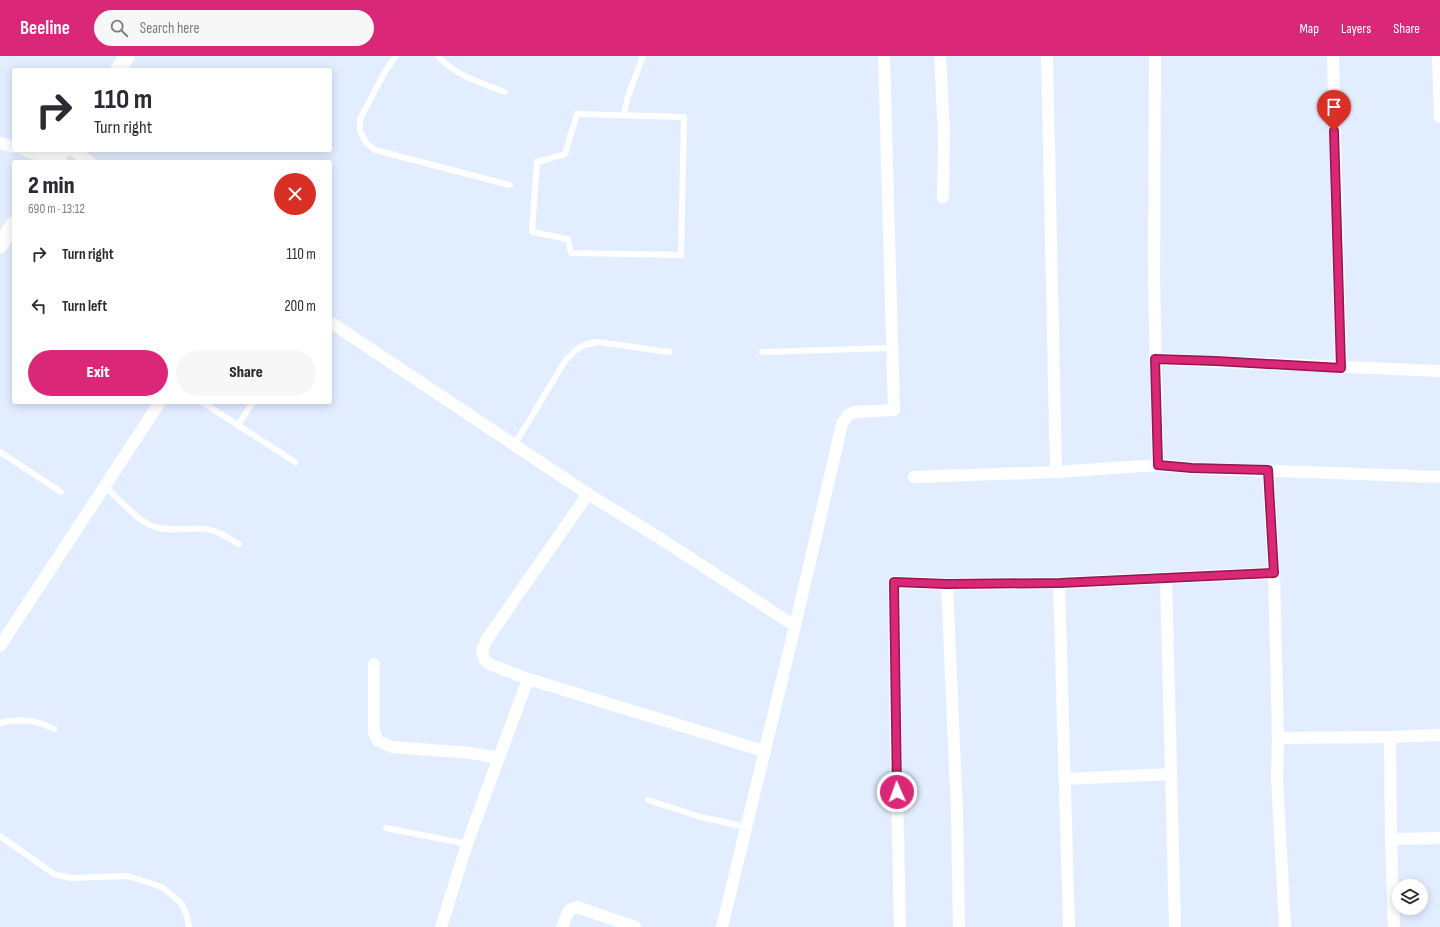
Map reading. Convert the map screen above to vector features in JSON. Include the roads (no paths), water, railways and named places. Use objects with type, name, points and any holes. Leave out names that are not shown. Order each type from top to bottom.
[{"type":"street","points":[[119,68],[127,56]]},
{"type":"street","points":[[722,927],[842,424],[848,415],[855,412],[894,410],[891,348],[884,56]]},
{"type":"street","points":[[940,56],[944,134],[943,197]]},
{"type":"street","points":[[1047,56],[1056,472]]},
{"type":"street","points":[[1155,56],[1154,239],[1158,465]]},
{"type":"street","points":[[1333,56],[1341,368]]},
{"type":"street","points":[[1438,56],[1440,117]]},
{"type":"street","points":[[0,143],[12,146]]},
{"type":"street","points":[[33,152],[58,157]]},
{"type":"street","points":[[75,152],[87,160]]},
{"type":"street","points":[[0,246],[12,227]]},
{"type":"street","points":[[332,323],[588,494],[658,537],[795,626]]},
{"type":"street","points":[[1155,359],[1440,371]]},
{"type":"street","points":[[0,646],[159,404]]},
{"type":"street","points":[[914,477],[1056,472],[1158,465],[1192,468],[1440,476]]},
{"type":"street","points":[[1268,470],[1274,573],[1278,738],[1277,778],[1285,927]]},
{"type":"street","points":[[588,494],[487,640],[482,650],[484,659],[490,664],[528,679],[764,751]]},
{"type":"street","points":[[900,927],[894,582],[947,584],[1060,583],[1274,573]]},
{"type":"street","points":[[1166,578],[1175,927]]},
{"type":"street","points":[[1060,583],[1069,927]]},
{"type":"street","points":[[947,584],[957,813],[958,927]]},
{"type":"street","points":[[374,664],[374,732],[378,741],[392,747],[471,753],[498,758]]},
{"type":"street","points":[[441,927],[467,844],[528,679]]},
{"type":"street","points":[[1278,738],[1440,735]]},
{"type":"street","points":[[1390,737],[1394,927]]},
{"type":"street","points":[[1065,779],[1171,774]]},
{"type":"street","points":[[1391,839],[1440,838]]},
{"type":"street","points":[[562,927],[569,910],[577,907],[635,927]]},
{"type":"lane","points":[[396,56],[386,70],[360,119],[360,130],[366,143],[375,150],[510,185]]},
{"type":"lane","points":[[438,56],[458,73],[505,92]]},
{"type":"lane","points":[[624,114],[628,96],[643,56]]},
{"type":"lane","points":[[576,114],[624,114],[684,117],[680,254],[571,253],[568,239],[532,232],[537,162],[565,154],[576,114]]},
{"type":"lane","points":[[515,444],[564,361],[577,348],[598,342],[669,352]]},
{"type":"lane","points":[[762,352],[891,348]]},
{"type":"lane","points":[[205,404],[295,462]]},
{"type":"lane","points":[[238,425],[252,404]]},
{"type":"lane","points":[[0,452],[61,492]]},
{"type":"lane","points":[[105,486],[142,520],[155,527],[171,529],[196,528],[215,531],[239,544]]},
{"type":"lane","points":[[0,723],[27,719],[41,722],[54,729]]},
{"type":"lane","points":[[648,800],[702,817],[746,827]]},
{"type":"lane","points":[[386,828],[467,844]]},
{"type":"lane","points":[[0,836],[54,874],[70,878],[128,876],[162,887],[181,903],[187,916],[189,927]]}]
